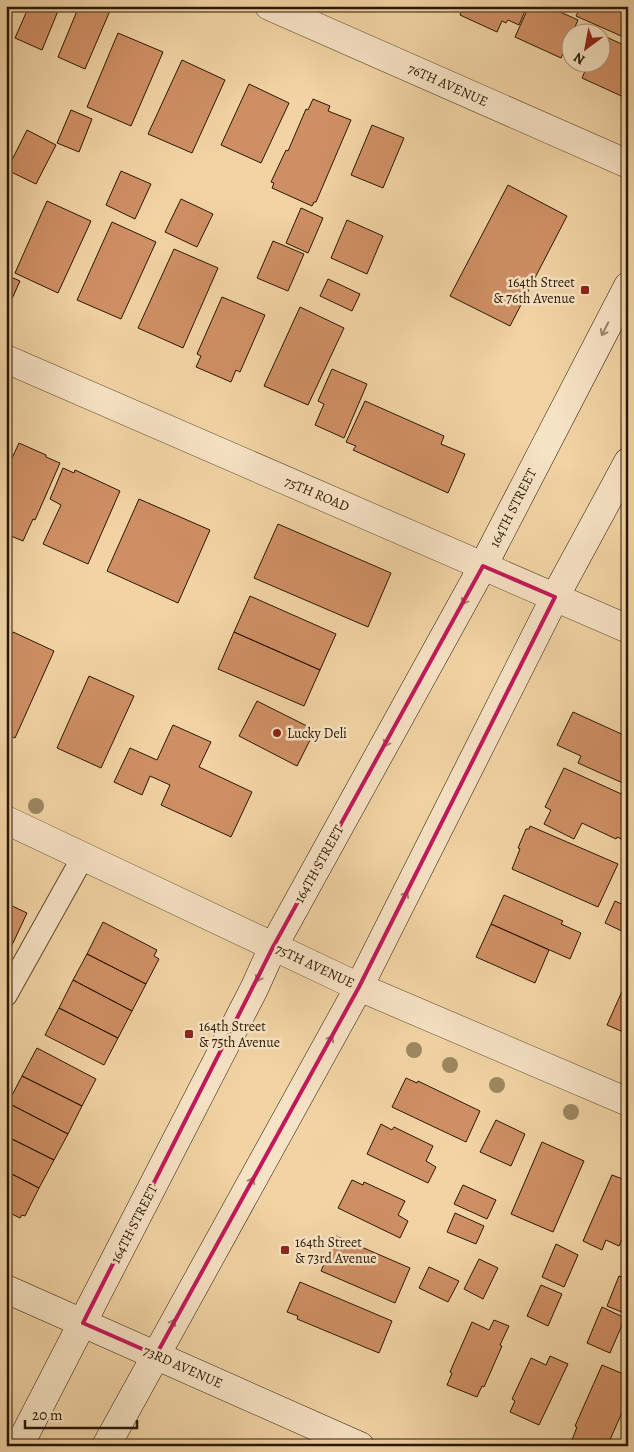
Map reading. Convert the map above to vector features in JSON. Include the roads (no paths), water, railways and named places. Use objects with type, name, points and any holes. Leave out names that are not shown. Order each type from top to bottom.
[{"type":"street","name":"76TH AVENUE","points":[[268,6],[628,164]]},
{"type":"street","name":"164TH STREET","points":[[20,1446],[254,989],[273,947],[483,566],[628,286]]},
{"type":"street","name":"75TH ROAD","points":[[6,359],[628,629]]},
{"type":"street","points":[[106,1446],[359,987],[555,597],[628,462]]},
{"type":"street","name":"75TH AVENUE","points":[[6,820],[359,987],[628,1102]]},
{"type":"street","name":"73RD AVENUE","points":[[6,1289],[360,1446]]},
{"type":"lane","points":[[6,995],[83,856]]},
{"type":"place","name":"164th Street & 76th Avenue","points":[[585,290]]},
{"type":"place","name":"Lucky Deli","points":[[277,733]]},
{"type":"place","name":"164th Street & 75th Avenue","points":[[189,1034]]},
{"type":"place","name":"164th Street & 73rd Avenue","points":[[285,1250]]}]
